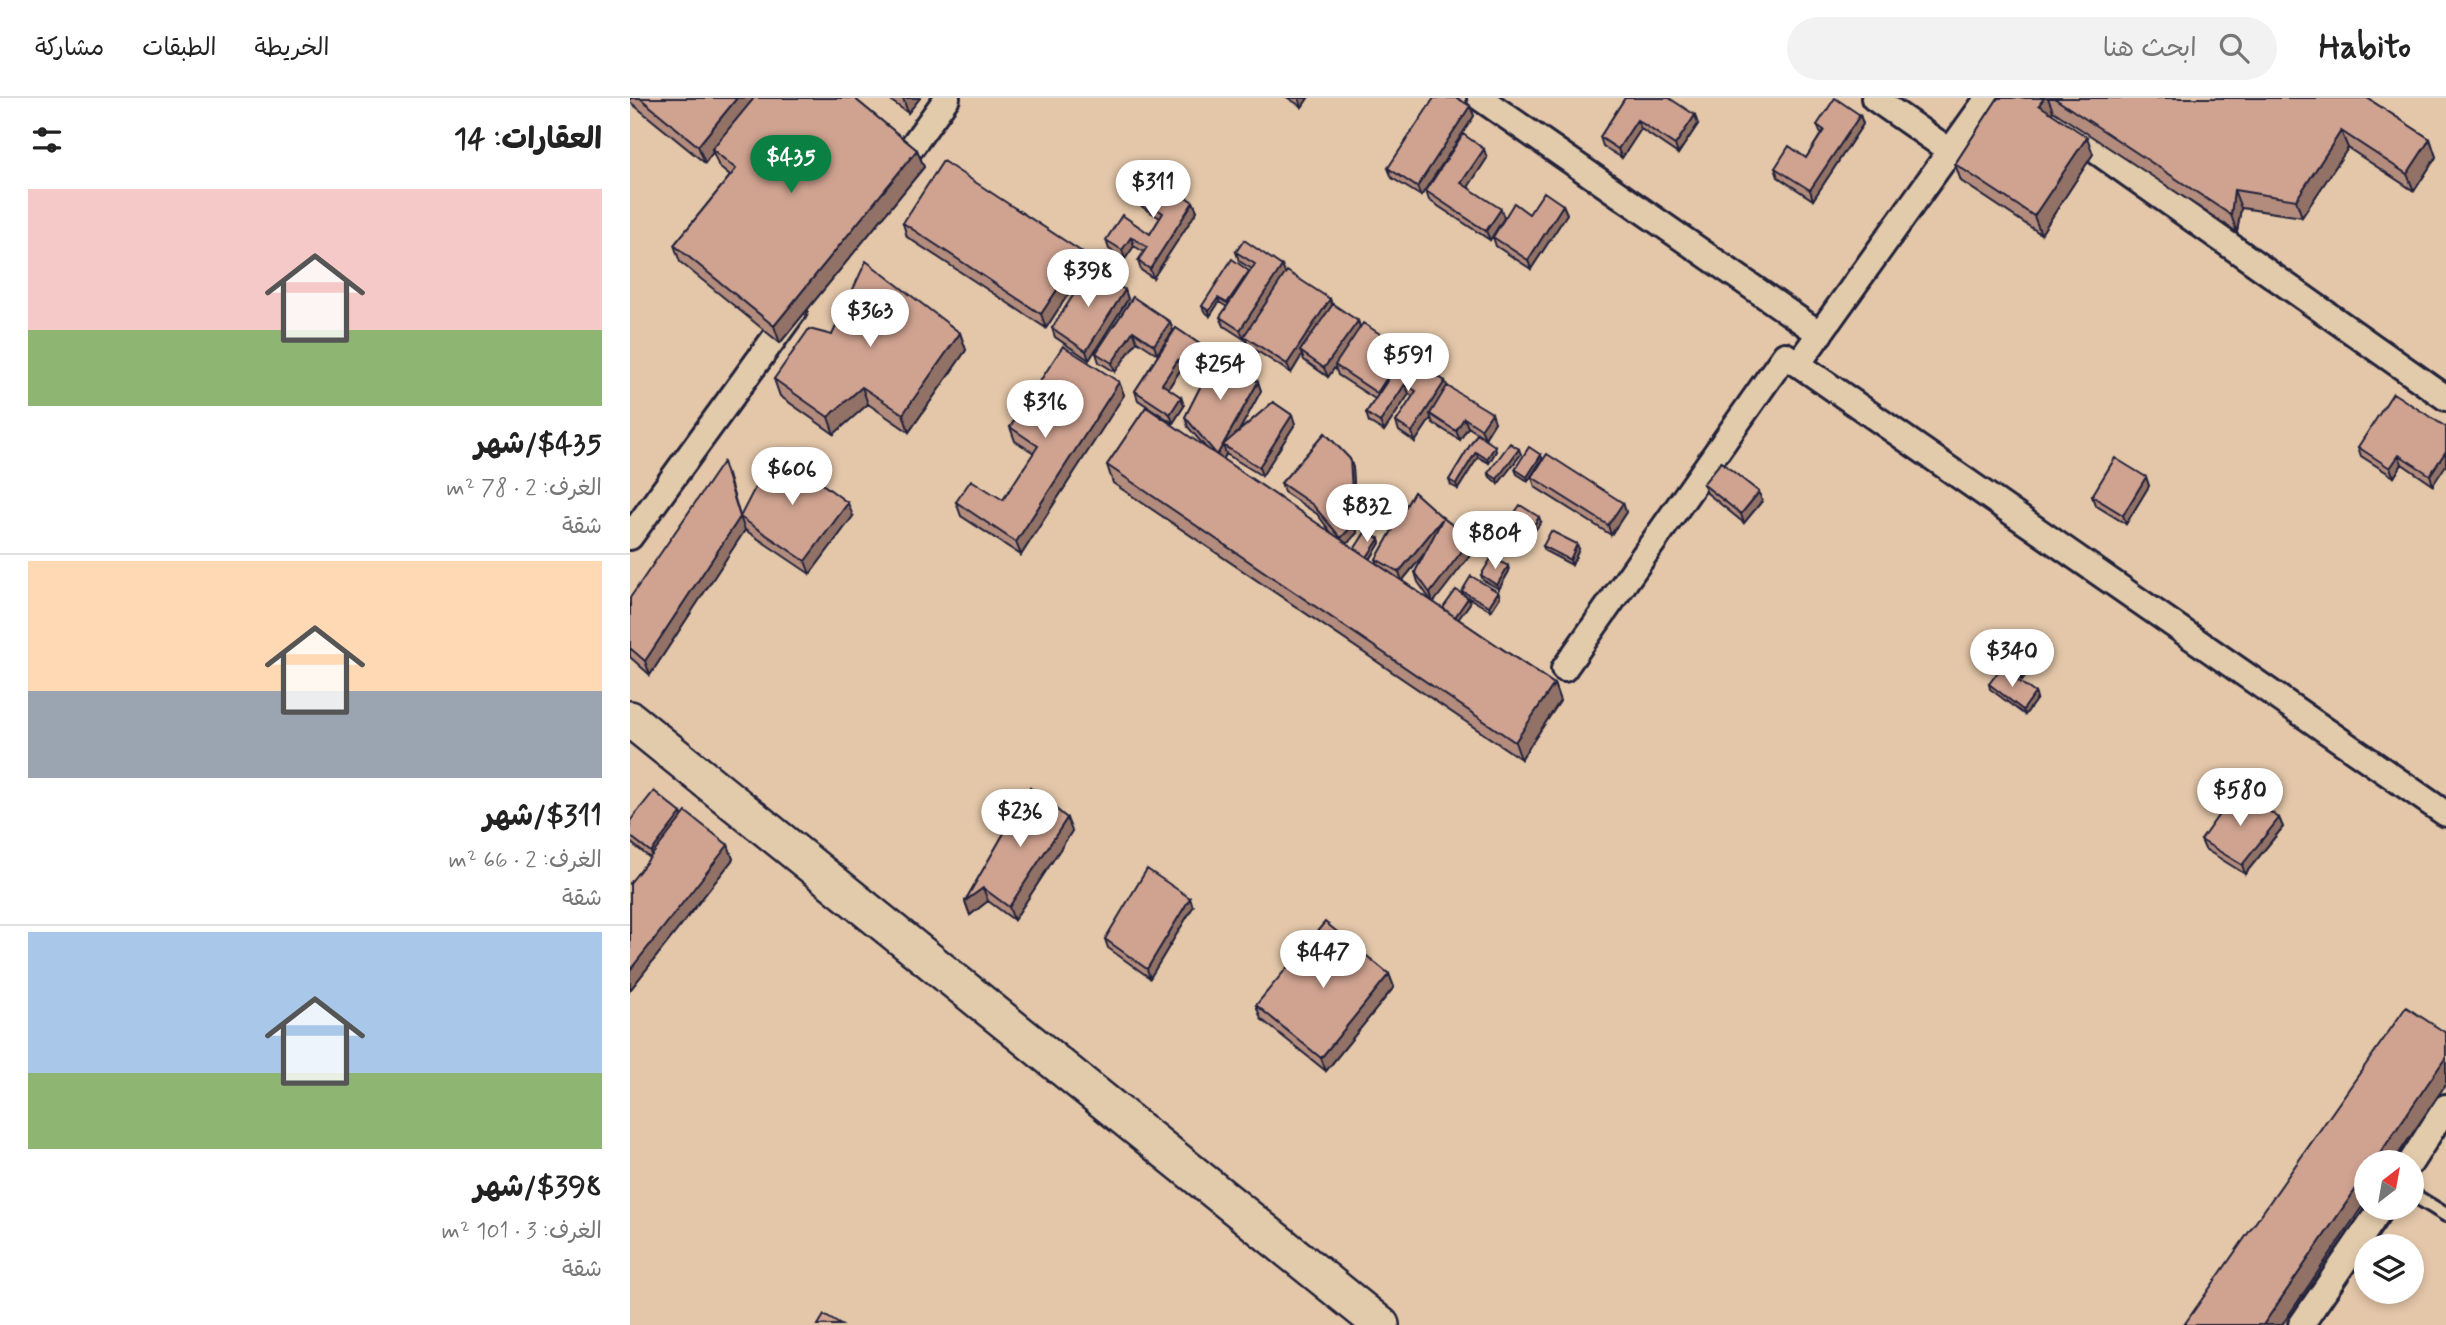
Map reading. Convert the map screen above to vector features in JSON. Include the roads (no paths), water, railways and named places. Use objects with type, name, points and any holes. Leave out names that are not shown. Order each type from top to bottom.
[{"type":"main road","points":[[630,719],[1381,1325]]},
{"type":"street","points":[[882,188],[947,98]]},
{"type":"street","points":[[1480,98],[1819,334]]},
{"type":"street","points":[[1874,98],[1950,151]]},
{"type":"street","points":[[1798,364],[1988,98]]},
{"type":"street","points":[[2021,98],[2446,398]]},
{"type":"street","points":[[630,537],[809,289]]},
{"type":"street","points":[[1564,669],[1785,355],[2446,814]]},
{"type":"street","points":[[2419,1150],[2446,1107]]},
{"type":"street","points":[[2301,1325],[2373,1220]]},
{"type":"lane","points":[[2424,1201],[2446,1215]]}]
